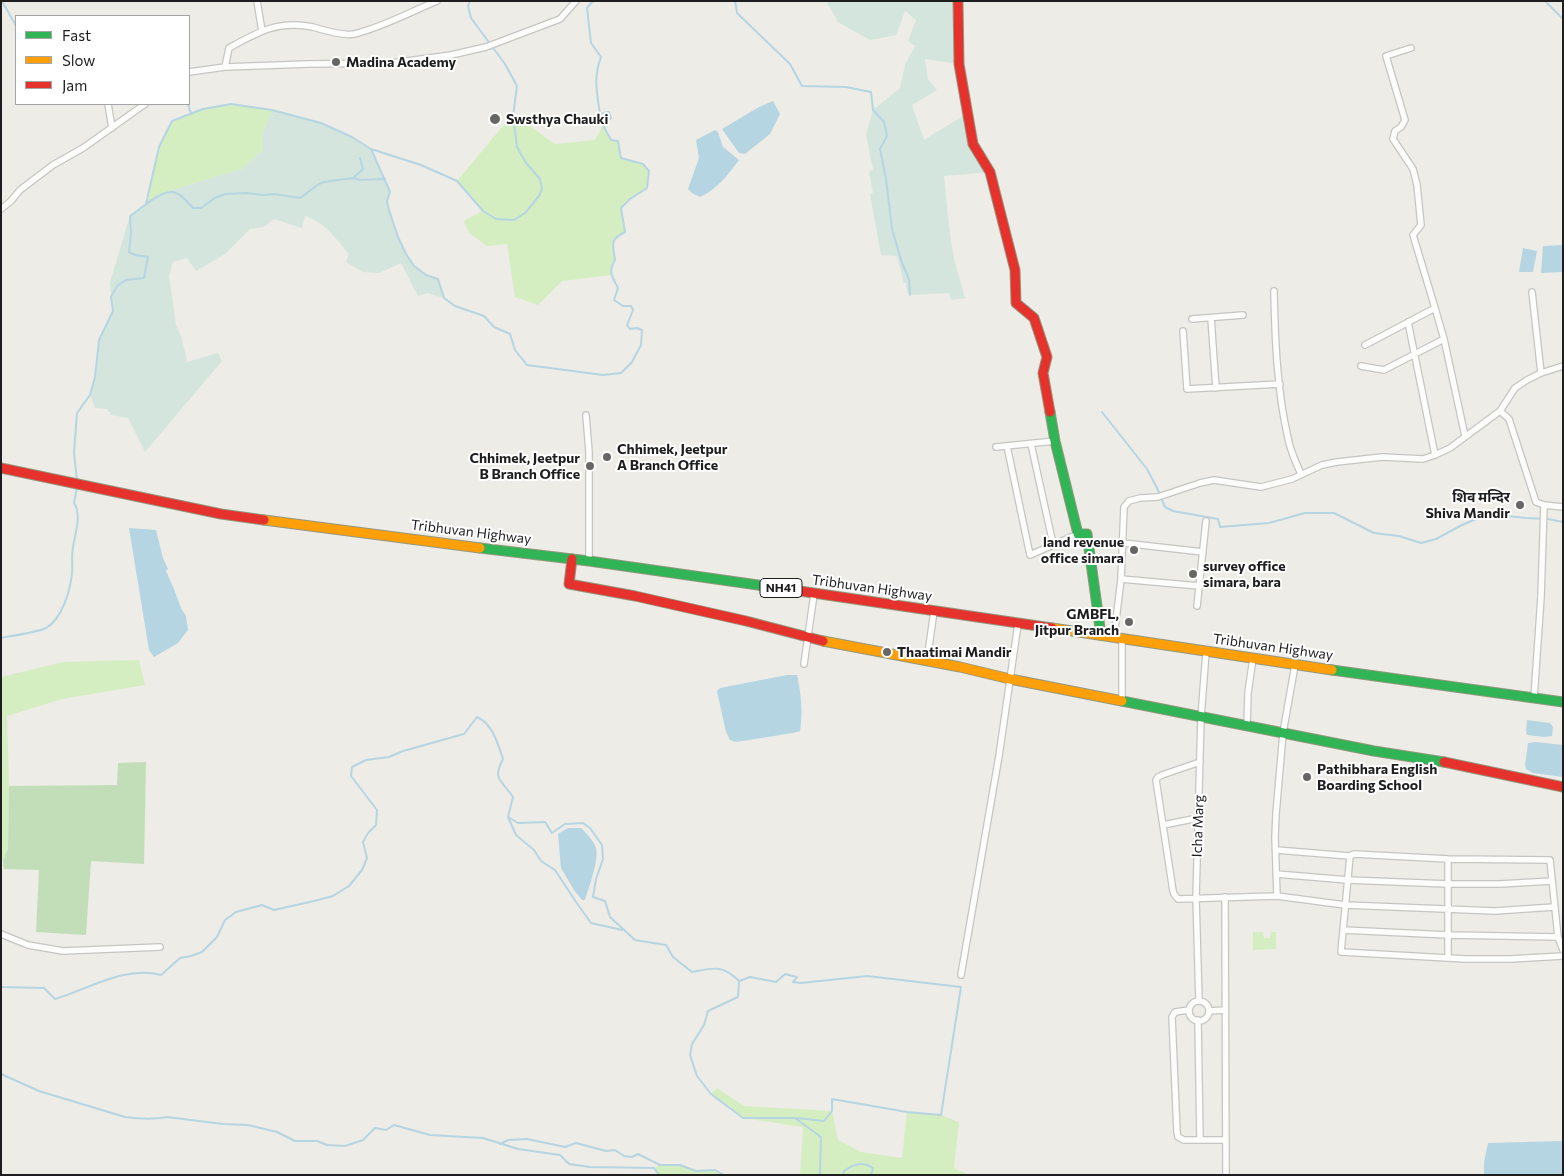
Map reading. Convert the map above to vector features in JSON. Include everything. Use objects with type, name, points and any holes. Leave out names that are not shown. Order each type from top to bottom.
[{"type":"main road","points":[[958,1],[959,64],[973,144],[990,172],[1015,270],[1016,303],[1034,318],[1047,357],[1043,373],[1056,441],[1078,534],[1087,534],[1102,636]]},
{"type":"main road","name":"Tribhuvan Highway","points":[[1,468],[221,514],[589,560],[1206,652],[1563,702]]},
{"type":"main road","points":[[572,559],[569,584],[686,607],[808,638],[1247,726],[1425,758],[1563,787]]},
{"type":"street","points":[[257,1],[262,30]]},
{"type":"street","points":[[225,67],[229,48],[262,30],[283,25],[302,25],[352,34],[379,26],[437,1]]},
{"type":"street","points":[[190,72],[225,67],[392,63],[451,55],[486,47],[560,20],[576,1]]},
{"type":"street","points":[[1411,48],[1386,56],[1405,120],[1401,128],[1395,132],[1393,139],[1413,169],[1417,185],[1421,225],[1413,235],[1436,308],[1465,436]]},
{"type":"street","points":[[108,105],[112,128]]},
{"type":"street","points":[[1,209],[20,190],[54,165],[83,148],[144,105]]},
{"type":"street","points":[[1274,291],[1275,332],[1288,440],[1301,474]]},
{"type":"street","points":[[1532,292],[1541,373]]},
{"type":"street","points":[[1365,345],[1436,308]]},
{"type":"street","points":[[1192,319],[1243,316]]},
{"type":"street","points":[[1211,318],[1216,388]]},
{"type":"street","points":[[1408,322],[1435,455]]},
{"type":"street","points":[[1183,331],[1187,389],[1280,384]]},
{"type":"street","points":[[1361,366],[1384,370],[1444,339]]},
{"type":"street","points":[[1122,700],[1118,638],[1124,507],[1129,501],[1160,496],[1200,482],[1214,480],[1261,487],[1292,479],[1322,465],[1337,462],[1382,457],[1423,459],[1450,448],[1500,411],[1516,388],[1527,380],[1563,366]]},
{"type":"street","points":[[1500,411],[1509,419],[1536,502],[1563,507]]},
{"type":"street","points":[[586,415],[589,452],[589,560]]},
{"type":"street","points":[[996,447],[1056,441]]},
{"type":"street","points":[[1031,444],[1053,544]]},
{"type":"street","points":[[1007,446],[1030,555],[1078,534]]},
{"type":"street","points":[[1534,698],[1541,597],[1544,505]]},
{"type":"street","points":[[1197,606],[1206,521]]},
{"type":"street","points":[[1123,543],[1203,552]]},
{"type":"street","points":[[1122,579],[1199,586]]},
{"type":"street","points":[[804,664],[814,594]]},
{"type":"street","points":[[927,661],[934,610]]},
{"type":"street","points":[[961,975],[999,756],[1018,624]]},
{"type":"street","name":"Icha Marg","points":[[1199,1001],[1196,898],[1201,717],[1206,652]]},
{"type":"street","points":[[1247,726],[1248,692],[1253,658]]},
{"type":"street","points":[[1277,896],[1276,814],[1283,733],[1296,665]]},
{"type":"street","points":[[1200,762],[1158,777],[1156,785],[1176,897],[1181,899],[1277,896],[1345,905],[1495,911],[1554,907]]},
{"type":"street","points":[[1163,825],[1198,818]]},
{"type":"street","points":[[1276,850],[1350,856],[1354,854],[1448,859],[1550,860],[1558,936],[1563,950]]},
{"type":"street","points":[[1350,856],[1340,952],[1448,958],[1510,959],[1563,956]]},
{"type":"street","points":[[1448,859],[1448,958]]},
{"type":"street","points":[[1276,874],[1348,880],[1448,884],[1552,881]]},
{"type":"street","points":[[1225,897],[1226,1175]]},
{"type":"street","points":[[1343,930],[1448,935],[1558,936]]},
{"type":"street","points":[[1,934],[28,945],[63,951],[160,947]]},
{"type":"street","points":[[1199,1001],[1205,1002],[1209,1011],[1204,1019],[1198,1020],[1192,1017],[1189,1010],[1192,1004],[1199,1001]]},
{"type":"street","points":[[1189,1010],[1175,1012],[1172,1017],[1178,1137],[1181,1140],[1226,1140]]},
{"type":"street","points":[[1209,1011],[1226,1010]]},
{"type":"street","points":[[1198,1020],[1200,1140]]},
{"type":"green space","points":[[231,104],[272,110],[262,135],[263,150],[242,169],[169,191],[146,205],[159,147],[172,121],[203,109]]},
{"type":"green space","points":[[513,114],[555,144],[595,140],[603,125],[611,140],[618,141],[621,158],[643,164],[649,171],[647,188],[630,199],[621,208],[625,232],[616,238],[613,243],[615,260],[611,267],[611,275],[562,281],[538,305],[515,297],[507,244],[487,246],[469,233],[464,221],[482,211],[457,181]]},
{"type":"green space","points":[[139,660],[145,685],[62,699],[7,716],[8,848],[3,861],[1,858],[1,677],[63,662]]},
{"type":"green space","points":[[146,762],[144,864],[91,861],[86,935],[36,932],[39,870],[4,869],[3,861],[8,848],[9,786],[117,785],[118,763]]},
{"type":"green space","points":[[1253,932],[1263,932],[1264,938],[1270,938],[1271,932],[1276,932],[1276,949],[1253,950]]},
{"type":"green space","points":[[717,1088],[744,1106],[832,1111],[838,1140],[861,1152],[902,1158],[907,1112],[941,1115],[959,1122],[954,1168],[969,1175],[800,1175],[803,1127],[743,1118],[711,1094]]},
{"type":"green space","points":[[660,1165],[680,1165],[696,1171],[715,1170],[724,1175],[659,1175],[654,1168]]},
{"type":"shaded area","points":[[826,1],[958,1],[959,64],[925,59],[928,79],[937,90],[912,105],[924,140],[968,113],[973,144],[990,172],[944,176],[954,259],[965,298],[951,300],[949,293],[910,295],[907,292],[897,256],[881,255],[870,194],[873,193],[869,172],[873,169],[866,135],[873,110],[900,88],[905,65],[915,46],[908,41],[916,20],[905,11],[896,35],[870,40],[838,22]]},
{"type":"shaded area","points":[[272,110],[321,123],[352,137],[371,149],[390,192],[387,201],[389,210],[406,254],[414,266],[426,275],[438,279],[444,298],[427,293],[418,296],[401,263],[379,273],[363,272],[346,262],[349,254],[334,237],[319,223],[305,216],[302,228],[274,219],[264,227],[250,229],[225,254],[196,271],[187,258],[173,262],[169,276],[176,325],[182,339],[187,362],[218,353],[222,361],[145,452],[128,418],[111,415],[107,409],[95,408],[90,395],[95,377],[99,340],[113,311],[110,282],[130,216],[155,197],[169,191],[242,169],[263,150],[262,135]]},
{"type":"water","points":[[773,101],[780,114],[770,134],[745,154],[739,153],[722,129]]},
{"type":"water","points":[[715,130],[718,132],[723,147],[739,160],[717,186],[700,197],[688,189],[699,158],[696,140]]},
{"type":"water","points":[[1563,245],[1563,272],[1541,273],[1543,246]]},
{"type":"water","points":[[1523,248],[1537,251],[1533,272],[1519,272]]},
{"type":"water","points":[[129,528],[156,530],[163,558],[168,569],[166,571],[186,616],[188,630],[178,643],[154,657],[149,650]]},
{"type":"water","points":[[787,675],[797,675],[801,703],[800,731],[736,742],[730,740],[726,732],[717,691],[720,688]]},
{"type":"water","points":[[1527,720],[1550,723],[1553,727],[1552,736],[1527,735]]},
{"type":"water","points":[[1528,743],[1563,745],[1563,777],[1533,773],[1526,769]]},
{"type":"water","points":[[568,828],[581,828],[592,840],[596,848],[595,867],[585,900],[582,900],[574,890],[561,868],[558,834]]},
{"type":"water","points":[[1563,1141],[1563,1175],[1484,1175],[1484,1162],[1488,1143]]},
{"type":"waterway","points":[[2,1],[15,24]]},
{"type":"waterway","points":[[146,204],[159,147],[172,121],[203,109],[231,104],[272,110],[321,123],[352,137],[371,149],[421,165],[457,181],[483,211],[496,219],[514,220],[525,213],[539,196],[542,189],[540,179],[526,163],[517,147],[513,116],[517,86],[505,64],[471,18],[468,6],[470,1]]},
{"type":"waterway","points":[[371,149],[390,192],[387,201],[389,210],[406,254],[414,266],[426,275],[438,279],[444,298],[455,306],[484,316],[494,327],[510,334],[515,350],[527,365],[603,375],[621,373],[632,362],[641,345],[642,330],[637,328],[630,329],[627,325],[633,310],[631,306],[623,306],[614,300],[618,288],[612,274],[615,260],[613,243],[616,238],[625,232],[621,208],[630,199],[647,188],[649,171],[643,164],[621,158],[618,141],[611,140],[603,125],[611,118],[609,112],[600,114],[596,86],[601,57],[591,43],[587,8],[595,1]]},
{"type":"waterway","points":[[735,1],[737,13],[790,64],[802,86],[846,87],[871,92],[873,110],[884,122],[887,136],[880,149],[892,229],[909,279],[910,295]]},
{"type":"waterway","points":[[1545,1],[1563,19]]},
{"type":"waterway","points":[[188,105],[191,114]]},
{"type":"waterway","points":[[77,480],[74,453],[77,413],[90,395],[95,377],[99,340],[113,311],[111,297],[117,286],[126,280],[144,278],[148,257],[129,252],[130,216],[160,195],[173,192],[184,198],[193,208],[201,208],[215,198],[225,194],[274,194],[300,198],[324,182],[353,178],[363,169],[360,158]]},
{"type":"waterway","points":[[353,178],[360,180],[385,179]]},
{"type":"waterway","points":[[1102,412],[1147,469],[1165,507],[1173,511],[1218,519],[1220,527],[1269,523],[1305,513],[1334,513],[1374,533],[1399,536],[1421,543],[1436,539],[1488,514],[1563,522]]},
{"type":"waterway","points":[[1,638],[46,628],[52,624],[61,611],[72,574],[72,550],[78,519],[74,503],[77,487]]},
{"type":"waterway","points":[[1,987],[44,988],[55,999],[107,980],[134,973],[161,975],[180,958],[202,952],[217,937],[225,920],[236,912],[262,905],[274,910],[333,896],[349,886],[362,870],[367,858],[363,842],[376,825],[377,810],[351,776],[352,767],[366,760],[389,757],[403,751],[464,734],[477,717],[487,724],[497,741],[503,759],[498,776],[513,797],[508,817],[518,823],[545,822],[552,833],[565,824],[583,823],[590,828],[602,845],[603,859],[596,879],[593,897],[605,901],[610,917],[635,940],[666,945],[673,957],[692,972],[717,969],[728,972],[739,981],[738,997],[708,1011],[704,1025],[692,1044],[690,1055],[697,1076],[711,1094],[743,1118],[795,1118],[821,1137],[819,1175]]},
{"type":"waterway","points":[[508,817],[516,835],[534,850],[541,861],[555,870],[591,923],[622,930]]},
{"type":"waterway","points":[[739,981],[750,977],[776,982],[785,974],[797,977],[793,982],[801,983],[867,976],[961,987],[941,1115],[907,1112],[832,1099],[832,1111],[824,1121],[797,1118]]},
{"type":"waterway","points":[[1,1074],[39,1091],[125,1117],[146,1119],[167,1117],[248,1125],[277,1132],[295,1141],[317,1141],[327,1145],[345,1146],[363,1140],[375,1128],[386,1130],[394,1125],[430,1135],[483,1138],[518,1149],[560,1155],[569,1164],[590,1167],[654,1168],[659,1175]]},
{"type":"waterway","points":[[500,1144],[508,1140],[527,1139],[565,1147],[576,1143],[606,1151],[615,1150],[624,1156],[632,1157],[638,1154],[660,1165],[680,1165],[696,1171],[715,1170],[724,1175]]},
{"type":"waterway","points":[[843,1175],[844,1171],[855,1165],[862,1164],[873,1168],[871,1175]]},
{"type":"traffic: fast","points":[[1050,412],[1055,441],[1078,534],[1087,534],[1101,635]]},
{"type":"traffic: fast","points":[[480,548],[589,561],[793,590]]},
{"type":"traffic: fast","points":[[1332,670],[1563,702]]},
{"type":"traffic: fast","points":[[1122,701],[1374,751],[1444,762]]},
{"type":"traffic: slow","points":[[264,520],[480,548]]},
{"type":"traffic: slow","points":[[1052,628],[1332,670]]},
{"type":"traffic: slow","points":[[823,641],[1122,701]]},
{"type":"traffic: jam","points":[[958,1],[959,64],[973,144],[990,172],[1015,270],[1016,303],[1034,318],[1047,357],[1043,373],[1050,412]]},
{"type":"traffic: jam","points":[[1,468],[221,514],[264,520]]},
{"type":"traffic: jam","points":[[572,559],[569,584],[635,596],[746,621],[823,641]]},
{"type":"traffic: jam","points":[[793,590],[1052,628]]},
{"type":"traffic: jam","points":[[1444,762],[1563,787]]},
{"type":"place","name":"Madina Academy","points":[[336,62]]},
{"type":"place","name":"Swsthya Chauki","points":[[495,119]]},
{"type":"place","name":"Chhimek, Jeetpur A Branch Office","points":[[607,457]]},
{"type":"place","name":"Chhimek, Jeetpur B Branch Office","points":[[590,466]]},
{"type":"place","name":"शिव मन्दिर Shiva Mandir","points":[[1520,505]]},
{"type":"place","name":"land revenue office simara","points":[[1134,550]]},
{"type":"place","name":"survey office simara, bara","points":[[1193,574]]},
{"type":"place","name":"GMBFL, Jitpur Branch","points":[[1129,622]]},
{"type":"place","name":"Thaatimai Mandir","points":[[887,652]]},
{"type":"place","name":"Pathibhara English Boarding School","points":[[1307,777]]}]
